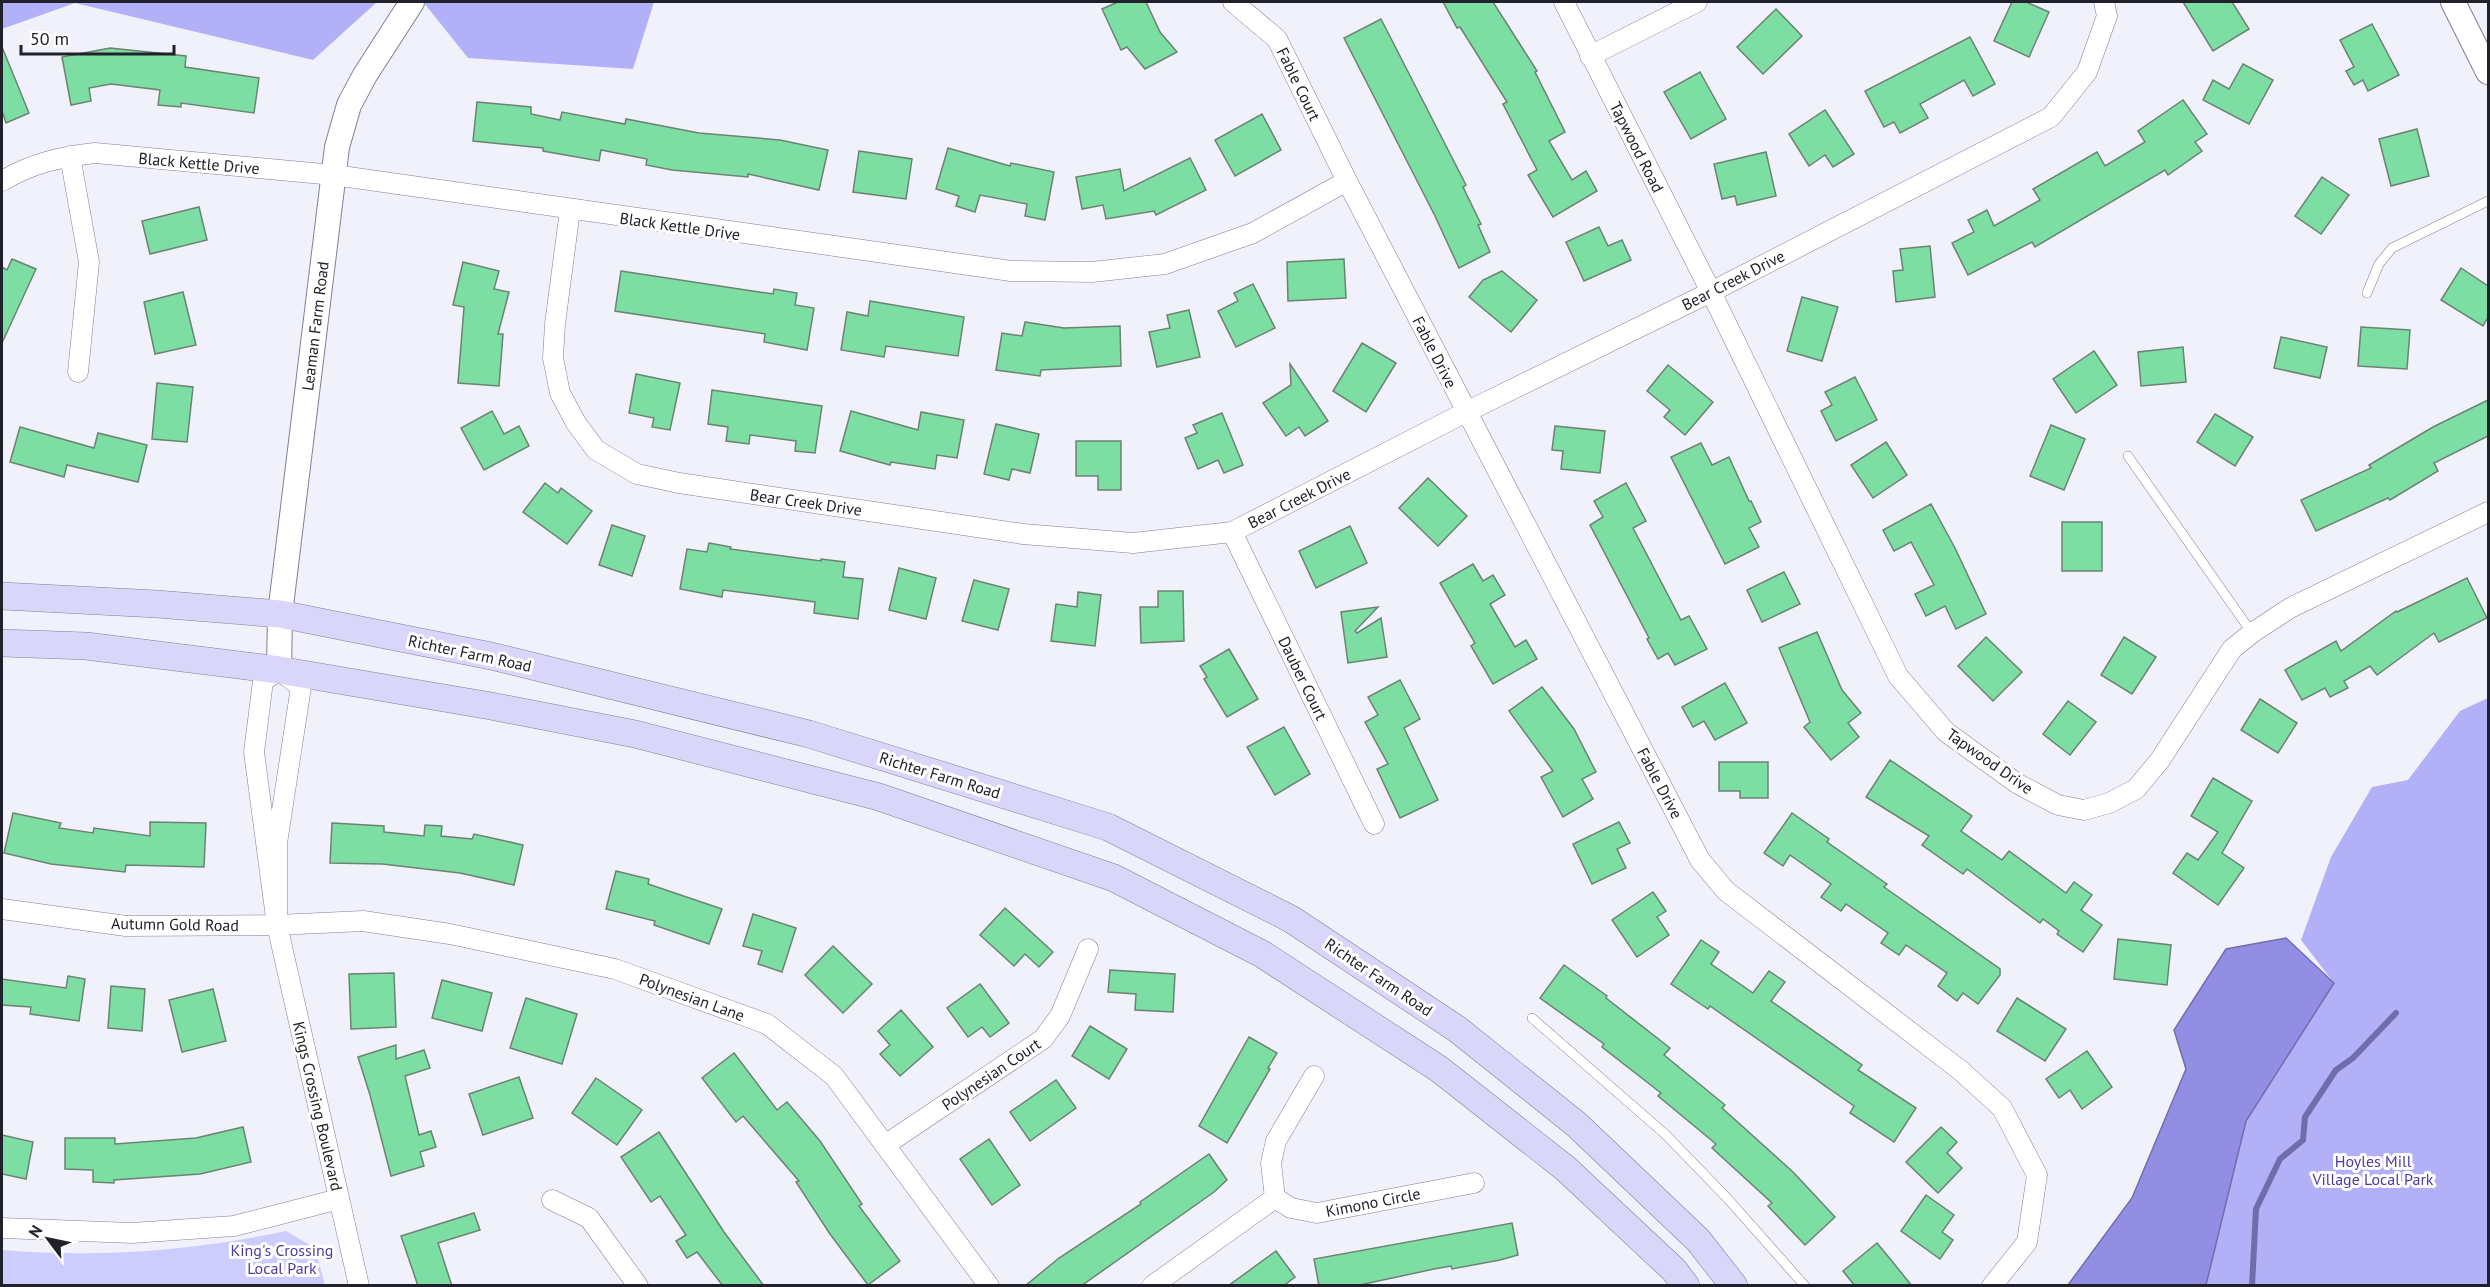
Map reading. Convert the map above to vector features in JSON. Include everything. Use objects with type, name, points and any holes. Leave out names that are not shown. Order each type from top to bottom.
[{"type":"main road","name":"Richter Farm Road","points":[[2,596],[157,604],[280,614],[491,656],[809,734],[1108,827],[1291,919],[1457,1029],[1576,1124],[1698,1240],[1734,1286]]},
{"type":"main road","points":[[2,643],[86,646],[279,670],[491,706],[635,734],[879,796],[1114,878],[1262,954],[1439,1069],[1565,1168],[1674,1270],[1686,1286]]},
{"type":"street","name":"Leaman Farm Road","points":[[279,670],[280,614],[337,147],[349,105],[365,75],[412,2]]},
{"type":"street","name":"Fable Court","points":[[1233,2],[1277,39],[1347,181]]},
{"type":"street","name":"Tapwood Road","points":[[1564,2],[1711,292]]},
{"type":"street","points":[[1590,56],[1696,2]]},
{"type":"street","name":"Bear Creek Drive","points":[[570,210],[555,324],[553,358],[560,393],[576,423],[596,450],[637,474],[679,483],[1023,534],[1133,543],[1232,532],[1466,412],[1711,292],[2051,117],[2087,72],[2107,16],[2104,2]]},
{"type":"street","points":[[2453,2],[2488,72]]},
{"type":"street","name":"Black Kettle Drive","points":[[2,181],[27,166],[95,153],[334,175],[1011,271],[1092,272],[1165,264],[1253,233],[1347,181]]},
{"type":"street","points":[[70,156],[89,262],[78,372]]},
{"type":"street","name":"Fable Drive","points":[[1347,181],[1700,860],[1726,891],[1960,1070],[2002,1108],[2037,1175],[2027,1242],[1992,1286]]},
{"type":"street","name":"Tapwood Drive","points":[[1711,292],[1898,676],[1946,732],[2018,784],[2058,805],[2084,810],[2109,803],[2136,789],[2160,760],[2232,649],[2252,633],[2290,608],[2488,512]]},
{"type":"street","name":"Dauber Court","points":[[1232,532],[1374,824]]},
{"type":"street","name":"Kings Crossing Boulevard","points":[[277,926],[277,843],[301,687],[279,670],[263,681],[254,752],[277,926],[359,1286]]},
{"type":"street","name":"Autumn Gold Road","points":[[2,909],[126,926],[277,926]]},
{"type":"street","name":"Polynesian Lane","points":[[277,926],[363,921],[450,934],[615,969],[767,1024],[834,1076],[989,1286]]},
{"type":"street","name":"Polynesian Court","points":[[885,1145],[1043,1039],[1060,1016],[1088,949]]},
{"type":"street","points":[[1152,1286],[1275,1198],[1271,1163],[1276,1141],[1314,1076]]},
{"type":"street","name":"Kimono Circle","points":[[1275,1198],[1291,1208],[1317,1213],[1474,1183]]},
{"type":"street","points":[[2,1228],[132,1233],[234,1226],[339,1199]]},
{"type":"street","points":[[552,1200],[589,1218],[638,1286]]},
{"type":"lane","points":[[2367,293],[2379,264],[2392,248],[2488,201]]},
{"type":"lane","points":[[2128,456],[2252,633]]},
{"type":"lane","points":[[1532,1018],[1665,1134],[1728,1199],[1805,1286]]},
{"type":"green space","points":[[2,2],[377,2],[313,60],[75,3],[2,29]]},
{"type":"green space","points":[[425,2],[654,2],[633,69],[468,58]]},
{"type":"green space","name":"Hoyles Mill Village Local Park","points":[[2488,698],[2488,1285],[2206,1286],[2246,1121],[2334,983],[2301,940],[2331,857],[2372,787],[2408,780],[2460,711]]},
{"type":"green space","name":"King's Crossing Local Park","points":[[286,1231],[315,1248],[325,1285],[2,1285],[2,1250],[74,1253],[145,1251],[215,1244]]},
{"type":"shaded area","points":[[2286,938],[2334,983],[2246,1121],[2206,1285],[2068,1285],[2132,1198],[2186,1069],[2174,1030],[2226,949]]},
{"type":"building","points":[[1118,2],[1146,2],[1160,32],[1177,52],[1145,69],[1127,47],[1121,50],[1102,9]]},
{"type":"building","points":[[1443,2],[1493,2],[1537,71],[1535,72],[1565,132],[1549,141],[1572,180],[1586,171],[1597,191],[1553,217],[1528,175],[1537,170],[1503,104],[1507,102],[1460,27],[1457,28]]},
{"type":"building","points":[[2012,2],[2026,2],[2049,12],[2029,57],[1994,41]]},
{"type":"building","points":[[2183,2],[2232,2],[2249,29],[2213,51]]},
{"type":"building","points":[[1776,9],[1802,36],[1763,74],[1737,47]]},
{"type":"building","points":[[1381,19],[1466,185],[1463,187],[1481,224],[1478,225],[1490,252],[1459,268],[1344,38]]},
{"type":"building","points":[[2372,24],[2399,75],[2368,91],[2363,80],[2354,85],[2346,71],[2354,67],[2340,40]]},
{"type":"building","points":[[1970,37],[1995,84],[1973,96],[1964,80],[1920,104],[1928,118],[1900,133],[1894,122],[1884,127],[1865,91]]},
{"type":"building","points":[[2,47],[29,113],[6,123],[2,111]]},
{"type":"building","points":[[110,48],[186,56],[185,67],[259,78],[254,113],[181,103],[181,107],[158,105],[160,90],[111,84],[89,88],[91,101],[71,105],[62,57]]},
{"type":"building","points":[[2243,64],[2273,80],[2249,124],[2203,100],[2213,80],[2229,89]]},
{"type":"building","points":[[1700,72],[1726,119],[1691,139],[1664,92]]},
{"type":"building","points":[[2183,100],[2207,134],[2195,142],[2202,151],[2168,175],[2165,170],[2035,247],[2032,242],[1968,275],[1952,243],[1974,232],[1968,220],[1987,210],[1994,226],[2040,200],[2033,189],[2097,152],[2105,166],[2145,142],[2138,131]]},
{"type":"building","points":[[477,102],[531,107],[531,114],[560,120],[562,112],[625,124],[626,119],[699,133],[780,140],[828,150],[819,190],[748,174],[748,177],[672,170],[646,165],[647,159],[601,150],[599,161],[543,151],[543,148],[473,141]]},
{"type":"building","points":[[1825,110],[1854,154],[1833,167],[1825,155],[1809,166],[1789,134]]},
{"type":"building","points":[[1262,114],[1281,150],[1235,176],[1215,140]]},
{"type":"building","points":[[2417,129],[2429,176],[2391,186],[2379,139]]},
{"type":"building","points":[[948,148],[1010,166],[1011,163],[1054,172],[1045,220],[1025,216],[1027,204],[980,195],[975,212],[956,206],[959,196],[936,189]]},
{"type":"building","points":[[859,151],[912,159],[906,199],[853,192]]},
{"type":"building","points":[[1766,152],[1776,196],[1737,205],[1735,196],[1722,199],[1714,164]]},
{"type":"building","points":[[1190,158],[1206,190],[1156,215],[1154,211],[1106,219],[1103,205],[1082,209],[1076,177],[1120,169],[1124,191]]},
{"type":"building","points":[[2322,177],[2349,195],[2321,234],[2295,216]]},
{"type":"building","points":[[199,207],[207,240],[150,254],[142,221]]},
{"type":"building","points":[[1599,227],[1608,246],[1622,240],[1631,260],[1584,281],[1566,242]]},
{"type":"building","points":[[1930,246],[1935,297],[1896,302],[1893,271],[1903,270],[1900,249]]},
{"type":"building","points":[[12,259],[36,269],[2,343],[2,267],[7,270]]},
{"type":"building","points":[[1344,259],[1346,298],[1288,301],[1287,262]]},
{"type":"building","points":[[463,262],[499,271],[494,289],[509,292],[498,334],[503,334],[499,386],[458,383],[464,307],[453,305]]},
{"type":"building","points":[[2461,268],[2488,286],[2488,317],[2483,326],[2441,300]]},
{"type":"building","points":[[621,271],[773,294],[774,289],[797,293],[795,305],[814,308],[807,350],[764,342],[765,334],[615,311]]},
{"type":"building","points":[[1502,271],[1537,300],[1511,332],[1469,297],[1483,280]]},
{"type":"building","points":[[1253,284],[1275,328],[1236,347],[1218,311],[1238,301],[1234,293]]},
{"type":"building","points":[[183,292],[196,345],[155,354],[144,302]]},
{"type":"building","points":[[1802,297],[1838,307],[1822,361],[1787,351]]},
{"type":"building","points":[[870,301],[964,317],[958,356],[886,346],[884,357],[841,350],[847,312],[868,316]]},
{"type":"building","points":[[1189,310],[1200,357],[1157,367],[1149,332],[1170,328],[1167,315]]},
{"type":"building","points":[[1025,322],[1064,328],[1120,326],[1121,366],[1041,370],[1040,376],[996,370],[1002,333],[1022,336]]},
{"type":"building","points":[[2361,327],[2410,330],[2407,369],[2358,366]]},
{"type":"building","points":[[2281,337],[2327,347],[2320,378],[2274,368]]},
{"type":"building","points":[[1362,343],[1396,363],[1366,412],[1333,391]]},
{"type":"building","points":[[2183,347],[2186,382],[2141,386],[2138,352]]},
{"type":"building","points":[[2094,351],[2117,385],[2076,413],[2053,379]]},
{"type":"building","points":[[1290,364],[1328,421],[1305,436],[1299,427],[1286,436],[1263,403],[1291,385]]},
{"type":"building","points":[[1668,365],[1713,402],[1685,435],[1664,417],[1670,410],[1647,391]]},
{"type":"building","points":[[636,374],[680,383],[670,430],[652,427],[654,418],[629,413]]},
{"type":"building","points":[[1855,377],[1877,420],[1836,441],[1821,411],[1832,405],[1825,392]]},
{"type":"building","points":[[157,383],[193,387],[187,442],[152,439]]},
{"type":"building","points":[[712,390],[822,406],[815,453],[795,451],[796,441],[750,435],[749,444],[726,441],[728,427],[708,424]]},
{"type":"building","points":[[2488,400],[2488,436],[2434,463],[2438,471],[2390,500],[2388,498],[2316,531],[2301,500],[2371,468],[2369,465],[2433,427]]},
{"type":"building","points":[[492,411],[504,434],[519,426],[529,446],[484,470],[461,428]]},
{"type":"building","points":[[851,411],[918,430],[921,412],[964,420],[957,458],[937,455],[935,469],[891,462],[890,465],[840,451]]},
{"type":"building","points":[[1222,413],[1243,465],[1224,473],[1218,460],[1198,469],[1185,438],[1197,433],[1193,425]]},
{"type":"building","points":[[2215,414],[2253,437],[2235,466],[2197,442]]},
{"type":"building","points":[[996,424],[1039,434],[1030,473],[1012,469],[1009,480],[984,474]]},
{"type":"building","points":[[2051,425],[2085,439],[2064,490],[2030,476]]},
{"type":"building","points":[[1555,426],[1605,431],[1600,473],[1561,469],[1563,451],[1552,450]]},
{"type":"building","points":[[20,427],[94,448],[98,433],[147,445],[138,482],[67,465],[64,477],[10,462]]},
{"type":"building","points":[[1076,441],[1121,441],[1121,490],[1098,490],[1098,476],[1076,476]]},
{"type":"building","points":[[1886,442],[1907,475],[1873,498],[1851,465]]},
{"type":"building","points":[[1701,443],[1712,465],[1729,457],[1761,522],[1749,528],[1759,547],[1725,564],[1671,457]]},
{"type":"building","points":[[1428,478],[1467,516],[1438,546],[1399,508]]},
{"type":"building","points":[[545,483],[558,493],[561,488],[592,511],[567,544],[523,512]]},
{"type":"building","points":[[1626,483],[1646,521],[1633,528],[1681,620],[1689,616],[1707,649],[1675,665],[1668,653],[1658,659],[1590,525],[1603,517],[1594,501]]},
{"type":"building","points":[[1931,504],[1986,614],[1956,629],[1945,606],[1926,616],[1915,594],[1934,585],[1911,542],[1894,551],[1883,530]]},
{"type":"building","points":[[2062,522],[2102,522],[2102,571],[2062,571]]},
{"type":"building","points":[[612,525],[645,536],[632,576],[599,565]]},
{"type":"building","points":[[1350,526],[1367,563],[1316,588],[1299,551]]},
{"type":"building","points":[[709,543],[731,547],[730,549],[845,562],[843,577],[863,579],[858,619],[814,613],[815,602],[723,590],[722,597],[680,589],[687,549],[707,552]]},
{"type":"building","points":[[1473,564],[1483,581],[1493,575],[1505,595],[1490,604],[1515,647],[1526,640],[1537,659],[1493,684],[1471,646],[1475,643],[1440,583]]},
{"type":"building","points":[[899,568],[936,578],[926,619],[889,610]]},
{"type":"building","points":[[1784,572],[1800,604],[1762,622],[1747,590]]},
{"type":"building","points":[[2467,578],[2487,618],[2439,642],[2434,633],[2377,675],[2370,666],[2344,681],[2348,688],[2330,697],[2325,688],[2302,700],[2285,670],[2336,641],[2341,651],[2396,611]]},
{"type":"building","points":[[974,580],[1009,589],[998,630],[962,621]]},
{"type":"building","points":[[1158,591],[1183,591],[1184,641],[1141,643],[1140,607],[1158,607]]},
{"type":"building","points":[[1078,592],[1101,595],[1095,646],[1051,641],[1056,604],[1077,607]]},
{"type":"building","points":[[1378,607],[1355,631],[1357,633],[1381,618],[1387,657],[1348,663],[1341,612]]},
{"type":"building","points":[[1817,632],[1842,690],[1861,713],[1848,723],[1859,737],[1831,760],[1804,727],[1810,722],[1779,648]]},
{"type":"building","points":[[1986,637],[2022,672],[1993,701],[1958,666]]},
{"type":"building","points":[[2124,637],[2156,657],[2132,694],[2101,675]]},
{"type":"building","points":[[1229,649],[1258,699],[1227,717],[1204,679],[1207,677],[1200,666]]},
{"type":"building","points":[[1400,680],[1420,719],[1404,728],[1438,800],[1400,818],[1377,769],[1388,764],[1365,722],[1378,715],[1368,697]]},
{"type":"building","points":[[1725,683],[1747,723],[1715,740],[1704,721],[1693,727],[1682,707]]},
{"type":"building","points":[[1542,687],[1574,729],[1596,772],[1582,779],[1593,799],[1563,817],[1541,777],[1553,771],[1509,711]]},
{"type":"building","points":[[2260,699],[2297,723],[2278,753],[2241,730]]},
{"type":"building","points":[[2068,701],[2096,722],[2070,755],[2043,734]]},
{"type":"building","points":[[1284,727],[1310,774],[1275,795],[1247,747]]},
{"type":"building","points":[[1890,760],[1972,816],[1961,831],[2002,860],[2009,851],[2066,893],[2074,882],[2092,895],[2081,910],[2102,925],[2083,952],[2057,934],[2059,931],[2043,919],[2040,923],[1967,869],[1963,874],[1922,845],[1929,836],[1866,797]]},
{"type":"building","points":[[1719,762],[1768,762],[1768,798],[1740,798],[1740,791],[1719,791]]},
{"type":"building","points":[[2213,778],[2252,801],[2222,853],[2244,868],[2218,905],[2173,873],[2187,853],[2198,860],[2218,832],[2191,816]]},
{"type":"building","points":[[13,813],[61,823],[59,828],[93,833],[94,828],[150,836],[150,822],[206,823],[204,867],[126,865],[125,872],[51,864],[4,853]]},
{"type":"building","points":[[1792,813],[1829,839],[1827,842],[1887,884],[1884,887],[2000,969],[2000,975],[1978,1004],[1963,993],[1957,1001],[1938,986],[1947,973],[1906,945],[1899,955],[1881,943],[1888,933],[1846,904],[1841,911],[1821,897],[1831,884],[1790,855],[1783,866],[1764,853]]},
{"type":"building","points":[[1619,822],[1630,843],[1617,849],[1626,868],[1592,884],[1573,844]]},
{"type":"building","points":[[332,823],[384,826],[384,832],[424,836],[425,825],[442,826],[441,836],[472,839],[474,834],[523,845],[514,885],[460,873],[382,864],[330,863]]},
{"type":"building","points":[[616,871],[649,879],[648,884],[722,909],[709,944],[654,925],[655,921],[606,909]]},
{"type":"building","points":[[1653,892],[1666,911],[1657,917],[1669,935],[1637,957],[1612,920]]},
{"type":"building","points":[[1005,908],[1053,952],[1039,967],[1025,954],[1014,966],[980,935]]},
{"type":"building","points":[[753,914],[796,928],[782,972],[758,964],[762,951],[743,946]]},
{"type":"building","points":[[2118,939],[2171,945],[2167,985],[2114,979]]},
{"type":"building","points":[[1701,940],[1719,952],[1711,964],[1753,993],[1769,971],[1785,982],[1771,1001],[1862,1065],[1858,1070],[1916,1108],[1894,1142],[1850,1113],[1854,1106],[1710,1006],[1708,1009],[1671,984]]},
{"type":"building","points":[[833,946],[872,984],[843,1013],[805,975]]},
{"type":"building","points":[[1564,965],[1607,996],[1606,998],[1670,1048],[1664,1055],[1725,1105],[1722,1108],[1793,1172],[1835,1217],[1805,1245],[1768,1206],[1772,1203],[1712,1148],[1716,1144],[1658,1096],[1661,1093],[1602,1047],[1604,1044],[1540,998]]},
{"type":"building","points":[[1110,970],[1175,974],[1173,1012],[1135,1010],[1136,994],[1108,992]]},
{"type":"building","points":[[394,973],[396,1027],[351,1029],[349,974]]},
{"type":"building","points":[[68,976],[85,979],[79,1021],[30,1014],[31,1007],[2,1005],[2,979],[66,988]]},
{"type":"building","points":[[442,980],[492,993],[482,1031],[432,1018]]},
{"type":"building","points":[[980,984],[1009,1023],[990,1037],[982,1027],[968,1037],[947,1008]]},
{"type":"building","points":[[111,986],[145,989],[142,1031],[108,1028]]},
{"type":"building","points":[[213,989],[226,1041],[182,1052],[169,1000]]},
{"type":"building","points":[[526,998],[577,1014],[562,1064],[510,1048]]},
{"type":"building","points":[[2017,998],[2066,1029],[2045,1061],[1997,1031]]},
{"type":"building","points":[[901,1010],[933,1047],[900,1076],[880,1054],[890,1045],[878,1031]]},
{"type":"building","points":[[1090,1026],[1127,1049],[1109,1079],[1072,1056]]},
{"type":"building","points":[[1249,1037],[1277,1053],[1227,1143],[1199,1126]]},
{"type":"building","points":[[396,1045],[396,1059],[424,1050],[430,1068],[405,1076],[419,1135],[431,1131],[436,1147],[420,1152],[424,1166],[391,1176],[358,1057]]},
{"type":"building","points":[[2087,1051],[2112,1087],[2082,1109],[2070,1090],[2059,1098],[2046,1079]]},
{"type":"building","points":[[734,1053],[777,1110],[787,1102],[820,1141],[862,1204],[859,1206],[900,1261],[868,1285],[830,1234],[796,1182],[799,1181],[743,1116],[736,1122],[702,1078]]},
{"type":"building","points":[[519,1077],[533,1118],[483,1135],[469,1094]]},
{"type":"building","points":[[596,1078],[642,1110],[617,1145],[572,1113]]},
{"type":"building","points":[[1056,1080],[1076,1108],[1030,1141],[1010,1112]]},
{"type":"building","points":[[243,1127],[251,1162],[200,1174],[114,1180],[114,1183],[93,1182],[93,1170],[65,1169],[65,1138],[115,1138],[115,1144],[196,1138]]},
{"type":"building","points":[[1941,1127],[1957,1142],[1947,1153],[1962,1168],[1938,1193],[1906,1162]]},
{"type":"building","points":[[659,1132],[724,1232],[764,1286],[723,1286],[697,1252],[687,1258],[676,1241],[686,1235],[660,1196],[651,1202],[621,1157]]},
{"type":"building","points":[[2,1135],[33,1142],[26,1179],[2,1174]]},
{"type":"building","points":[[989,1139],[1020,1185],[992,1205],[960,1159]]},
{"type":"building","points":[[1209,1154],[1227,1180],[1214,1192],[1081,1286],[1025,1286],[1059,1258],[1141,1204],[1140,1202]]},
{"type":"building","points":[[1926,1195],[1954,1215],[1942,1232],[1953,1240],[1940,1259],[1901,1231]]},
{"type":"building","points":[[474,1213],[480,1230],[438,1243],[452,1286],[418,1286],[401,1236]]},
{"type":"building","points":[[1512,1223],[1518,1255],[1452,1269],[1451,1266],[1434,1269],[1355,1286],[1319,1286],[1314,1259]]},
{"type":"building","points":[[1877,1243],[1912,1286],[1855,1286],[1843,1271]]},
{"type":"building","points":[[1276,1251],[1295,1277],[1283,1286],[1228,1286]]},
{"type":"waterway","points":[[2252,1286],[2256,1209],[2280,1159],[2303,1140],[2305,1117],[2336,1070],[2353,1058],[2396,1013]]}]
